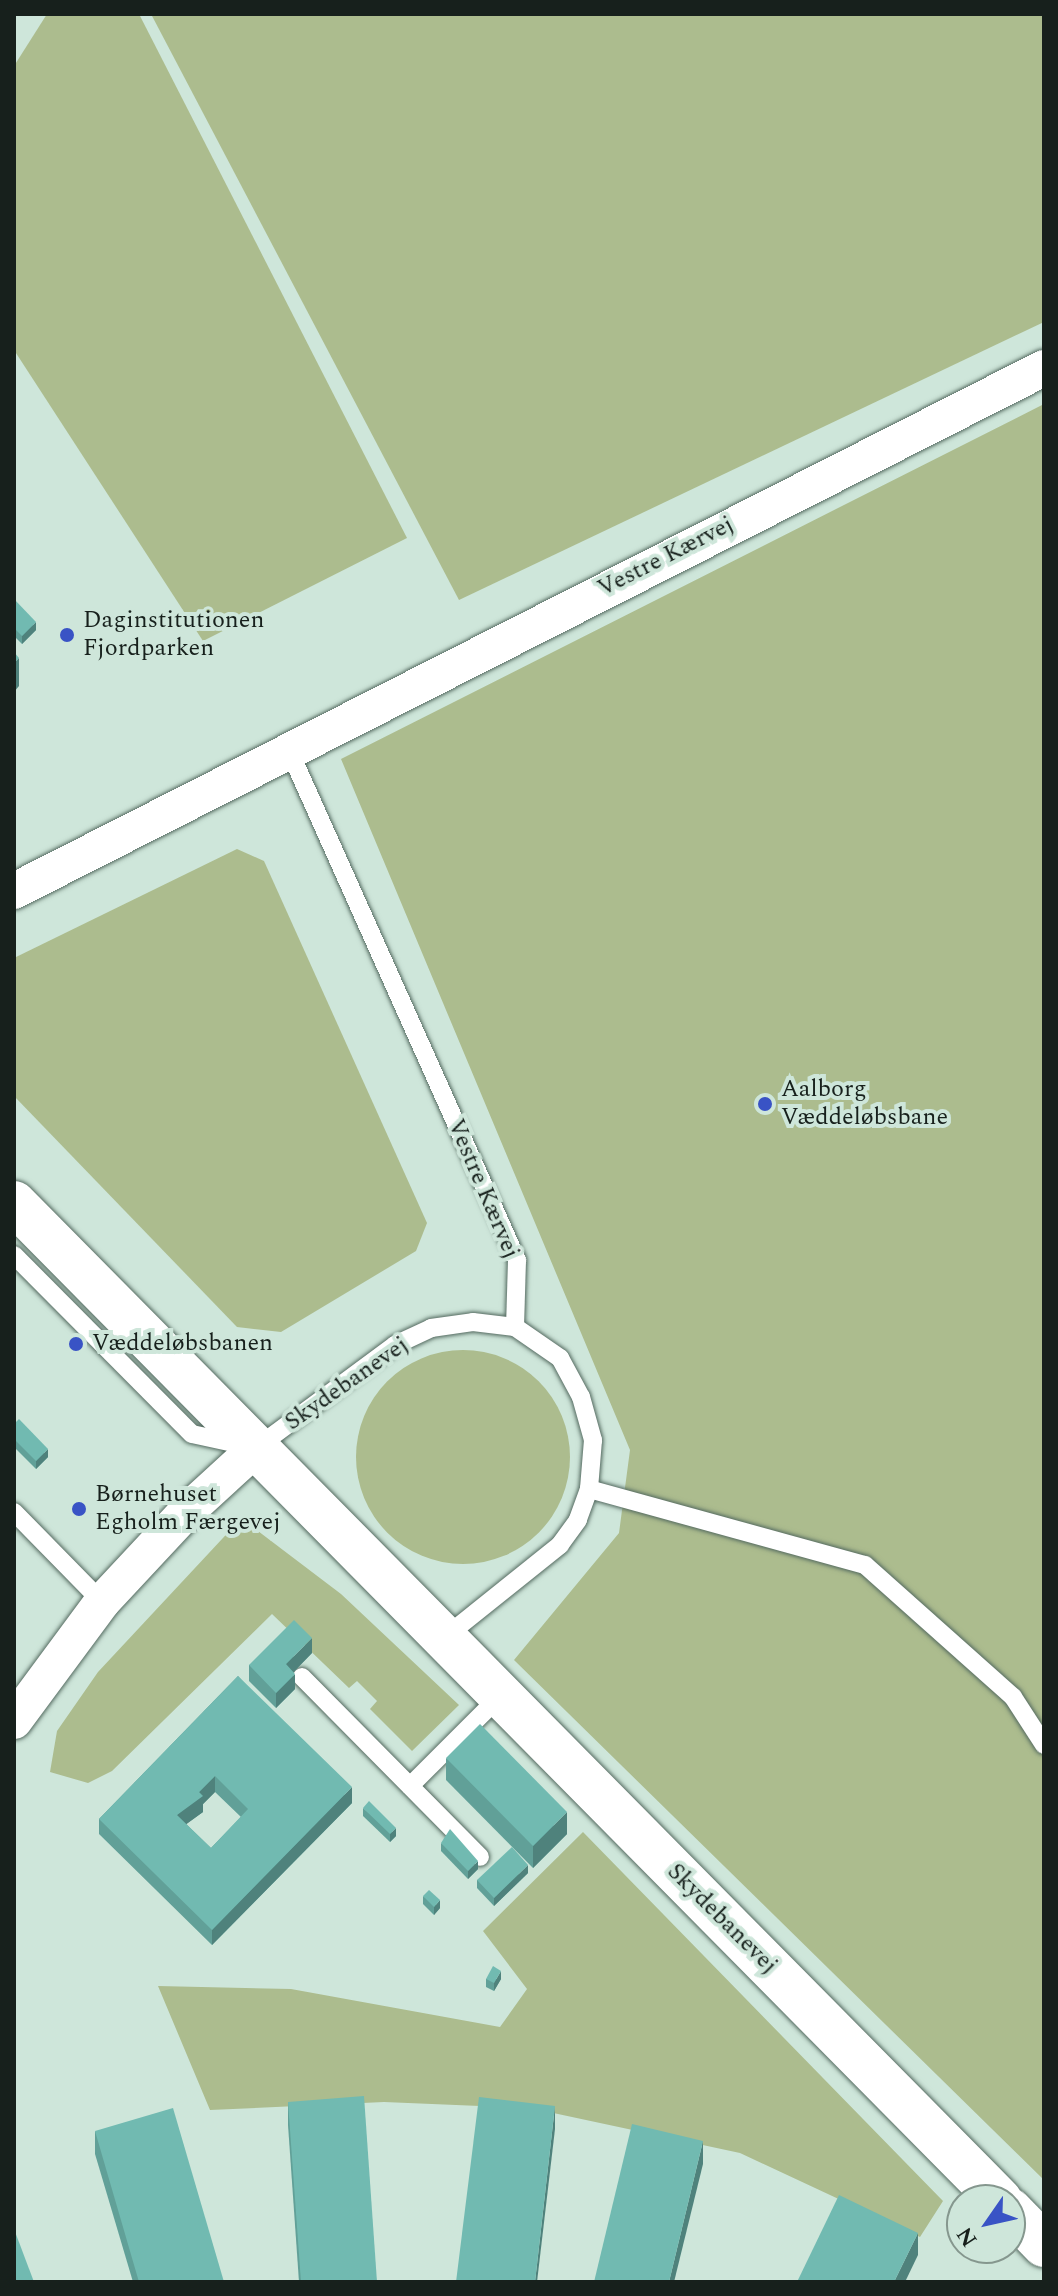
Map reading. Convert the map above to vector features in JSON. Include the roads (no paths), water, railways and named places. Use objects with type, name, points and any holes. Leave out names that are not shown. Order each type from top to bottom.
[{"type":"street","name":"Vestre Kærvej","points":[[14,891],[1044,368]]},
{"type":"street","name":"Skydebanevej","points":[[14,1203],[984,2184]]},
{"type":"street","points":[[14,1721],[102,1602],[183,1515],[256,1448]]},
{"type":"street","points":[[1026,2226],[1044,2245]]},
{"type":"lane","name":"Vestre Kærvej","points":[[289,750],[517,1260],[515,1327]]},
{"type":"lane","points":[[14,1255],[192,1434],[256,1448]]},
{"type":"lane","name":"Skydebanevej","points":[[256,1448],[395,1345],[431,1328],[473,1322],[515,1327],[560,1358],[581,1397],[593,1440],[589,1489],[578,1520],[560,1545],[444,1638]]},
{"type":"lane","points":[[589,1489],[865,1565],[1013,1697],[1044,1745]]},
{"type":"lane","points":[[14,1512],[102,1602]]},
{"type":"lane","points":[[302,1677],[480,1857]]},
{"type":"lane","points":[[410,1786],[501,1695]]},
{"type":"place","name":"Daginstitutionen Fjordparken","points":[[67,635]]},
{"type":"place","name":"Aalborg Væddeløbsbane","points":[[765,1104]]},
{"type":"place","name":"Væddeløbsbanen","points":[[76,1344]]},
{"type":"place","name":"Børnehuset Egholm Færgevej","points":[[79,1509]]}]
